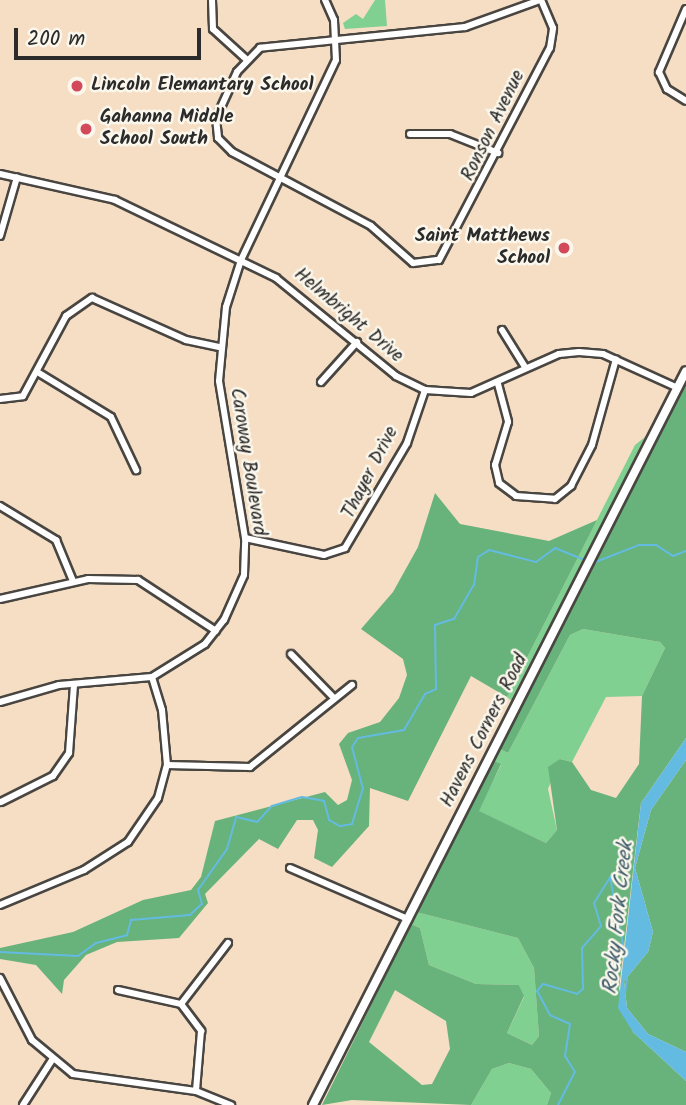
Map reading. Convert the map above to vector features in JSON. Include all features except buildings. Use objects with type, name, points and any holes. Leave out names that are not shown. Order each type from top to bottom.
[{"type":"main road","name":"Havens Corners Road","points":[[313,1105],[686,371]]},
{"type":"street","points":[[212,0],[213,29],[246,59]]},
{"type":"street","name":"Caroway Boulevard","points":[[0,702],[74,685],[152,677],[216,631],[244,575],[245,538],[224,424],[220,346],[241,260],[336,61],[335,37],[325,0]]},
{"type":"street","points":[[282,176],[218,138],[216,118],[246,59],[278,42],[465,27],[540,0]]},
{"type":"street","name":"Ronson Avenue","points":[[282,176],[371,226],[414,262],[439,260],[498,153],[553,38],[540,0]]},
{"type":"street","points":[[686,9],[659,72],[667,89],[686,101]]},
{"type":"street","points":[[410,134],[450,134],[498,153]]},
{"type":"street","name":"Helmbright Drive","points":[[0,174],[116,200],[241,260],[308,299],[396,376],[425,390],[471,393],[498,384],[524,367],[579,352],[616,359],[678,388]]},
{"type":"street","points":[[0,236],[18,177]]},
{"type":"street","points":[[0,399],[23,396],[39,373],[66,316],[92,298],[186,340],[220,346]]},
{"type":"street","points":[[502,330],[524,367]]},
{"type":"street","points":[[321,382],[357,342]]},
{"type":"street","points":[[498,384],[508,422],[495,476],[516,496],[555,499],[571,486],[596,434],[616,359]]},
{"type":"street","points":[[39,373],[111,417],[136,470]]},
{"type":"street","name":"Thayer Drive","points":[[245,538],[324,555],[345,548],[407,443],[425,390]]},
{"type":"street","points":[[0,506],[56,540],[73,581]]},
{"type":"street","points":[[0,599],[73,581],[138,580],[216,631]]},
{"type":"street","points":[[291,654],[334,698]]},
{"type":"street","points":[[0,905],[83,870],[128,842],[158,798],[167,765],[162,710],[152,677]]},
{"type":"street","points":[[1,802],[53,776],[69,753],[74,685]]},
{"type":"street","points":[[167,765],[250,767],[277,751],[334,698],[352,685]]},
{"type":"street","points":[[290,868],[408,919]]},
{"type":"street","points":[[181,1004],[228,943]]},
{"type":"street","points":[[0,978],[32,1041],[52,1060],[91,1080],[195,1091],[231,1105]]},
{"type":"street","points":[[118,990],[146,991],[181,1004],[201,1031],[195,1091]]},
{"type":"street","points":[[23,1105],[52,1060]]},
{"type":"green space","points":[[375,0],[385,0],[387,26],[345,29],[343,23],[356,14],[363,19]]},
{"type":"green space","points":[[686,380],[686,738],[641,803],[619,989],[633,1032],[686,1081],[686,1105],[547,1105],[551,1093],[531,1069],[509,1063],[492,1069],[471,1105],[352,1100],[322,1105],[411,924],[420,928],[429,965],[476,984],[519,985],[524,996],[507,1033],[532,1045],[539,1036],[534,968],[518,938],[416,912],[494,761],[501,764],[479,811],[546,843],[557,830],[548,767],[560,759],[572,762],[591,790],[616,798],[639,764],[642,696],[665,648],[660,642],[583,629],[570,635],[508,753],[500,749]],"holes":[[[395,990],[446,1021],[450,1049],[432,1084],[422,1085],[369,1042]]]},
{"type":"green space","points":[[645,437],[514,703],[507,697],[635,445]]},
{"type":"green space","points":[[435,493],[460,524],[549,541],[597,520],[507,697],[471,676],[408,801],[370,788],[369,826],[332,867],[314,858],[318,830],[313,820],[297,820],[278,849],[259,839],[205,894],[208,903],[179,938],[117,942],[86,955],[64,980],[62,994],[36,965],[0,959],[0,948],[73,932],[143,900],[191,890],[201,877],[215,821],[325,792],[338,805],[347,800],[352,780],[339,744],[348,733],[380,722],[399,698],[407,675],[403,659],[361,629],[393,592],[418,547]]},
{"type":"green space","points":[[583,629],[660,642],[665,648],[642,696],[606,697],[572,762],[560,759],[548,789],[557,830],[546,843],[478,811],[501,765],[494,761],[500,749],[508,753],[570,635]]},
{"type":"green space","points":[[686,760],[686,1052],[648,1034],[627,1008],[624,981],[648,952],[653,932],[635,868],[651,810]]},
{"type":"green space","points":[[416,912],[518,938],[534,968],[539,1036],[532,1045],[507,1033],[524,997],[519,985],[476,984],[429,965],[420,928],[411,924]]},
{"type":"green space","points":[[509,1063],[531,1069],[551,1093],[547,1105],[471,1105],[492,1069]]},
{"type":"water","points":[[686,738],[686,760],[651,810],[635,868],[653,932],[648,952],[624,981],[627,1008],[648,1034],[686,1052],[686,1081],[633,1032],[618,1008],[641,803]]},
{"type":"waterway","points":[[593,563],[639,545],[656,545],[673,556],[686,551]]},
{"type":"waterway","points":[[0,952],[78,956],[96,943],[127,935],[131,920],[190,915],[202,904],[198,890],[227,849],[236,817],[257,822],[272,806],[302,797],[324,801],[329,820],[340,826],[352,824],[363,789],[352,747],[358,738],[404,730],[425,694],[436,689],[435,625],[454,619],[474,585],[478,557],[489,550],[536,562],[555,548],[587,561]]},
{"type":"waterway","points":[[558,1105],[575,1072],[565,1056],[570,1024],[550,1015],[537,991],[543,984],[577,994],[583,989],[582,948],[601,926],[594,903],[610,877],[625,955]]},
{"type":"waterway","name":"Rocky Fork Creek","points":[[625,993],[627,978]]},
{"type":"place","name":"Lincoln Elemantary School","points":[[77,86]]},
{"type":"place","name":"Gahanna Middle School South","points":[[86,129]]},
{"type":"place","name":"Saint Matthews School","points":[[564,248]]}]
